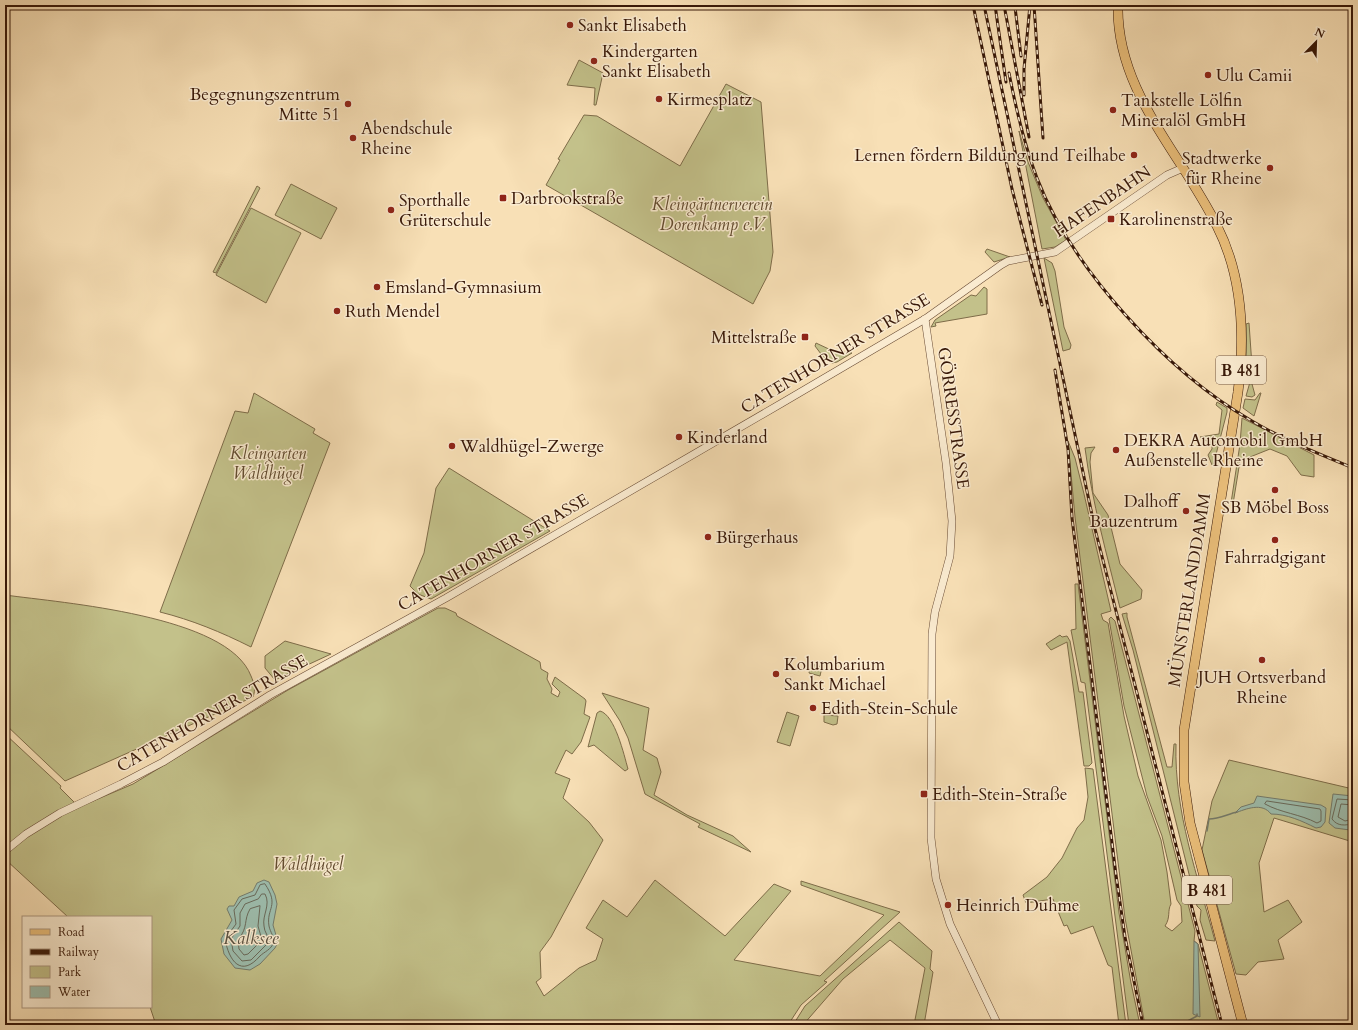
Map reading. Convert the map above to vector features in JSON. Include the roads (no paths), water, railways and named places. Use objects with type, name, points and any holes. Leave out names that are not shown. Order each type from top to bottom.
[{"type":"main road","name":"B 481","points":[[1118,5],[1122,43],[1134,86],[1146,110],[1183,168]]},
{"type":"main road","name":"MÜNSTERLANDDAMM","points":[[1183,168],[1204,201],[1223,239],[1234,276],[1242,324],[1241,367],[1238,392],[1189,690],[1184,737],[1184,782],[1190,823],[1243,1025]]},
{"type":"street","name":"HAFENBAHN","points":[[992,272],[1008,261],[1055,252],[1167,175],[1183,168]]},
{"type":"street","name":"CATENHORNER STRASSE","points":[[5,851],[26,834],[47,821],[163,762],[270,695],[446,598],[925,319],[992,272]]},
{"type":"street","name":"GÖRRESSTRASSE","points":[[925,319],[946,463],[952,521],[950,556],[932,634],[932,856],[939,893],[950,924],[998,1025]]},
{"type":"water","points":[[1333,794],[1353,796],[1353,826],[1350,830],[1335,828],[1329,823]]},
{"type":"water","points":[[1257,796],[1321,805],[1326,808],[1325,822],[1321,827],[1316,828],[1300,820],[1277,814],[1271,814],[1267,810],[1259,807],[1249,808],[1235,813],[1241,807],[1254,803]]},
{"type":"water","name":"Kalksee","points":[[264,880],[269,882],[275,895],[277,904],[273,925],[278,942],[275,948],[260,964],[250,970],[235,968],[224,954],[221,939],[232,920],[227,909],[229,906],[234,906],[239,897],[253,891],[257,883]]},
{"type":"water","points":[[1194,941],[1198,944],[1200,1017],[1193,1014]]},
{"type":"waterway","points":[[1207,831],[1209,819],[1237,812]]},
{"type":"waterway","points":[[1180,1025],[1197,1016],[1197,1014]]},
{"type":"railway","points":[[973,5],[1012,189],[1042,305]]},
{"type":"railway","points":[[984,5],[1095,529],[1222,1025]]},
{"type":"railway","points":[[995,5],[1006,82]]},
{"type":"railway","points":[[1004,5],[1029,137]]},
{"type":"railway","points":[[1024,95],[1024,69],[1030,5]]},
{"type":"railway","points":[[1034,5],[1043,138]]},
{"type":"railway","points":[[1015,7],[1021,56]]},
{"type":"railway","points":[[1009,73],[1028,152],[1037,178],[1053,213],[1073,247],[1098,282],[1126,315],[1156,347],[1187,375],[1220,400],[1252,421],[1276,434],[1353,468]]},
{"type":"railway","points":[[1055,370],[1068,449],[1072,518],[1116,875],[1125,937],[1143,1025]]},
{"type":"place","name":"Sankt Elisabeth","points":[[570,25]]},
{"type":"place","name":"Kindergarten Sankt Elisabeth","points":[[594,61]]},
{"type":"place","name":"Ulu Camii","points":[[1208,75]]},
{"type":"place","name":"Kirmesplatz","points":[[659,99]]},
{"type":"place","name":"Begegnungszentrum Mitte 51","points":[[348,104]]},
{"type":"place","name":"Tankstelle Lölfin Mineralöl GmbH","points":[[1113,110]]},
{"type":"place","name":"Abendschule Rheine","points":[[353,138]]},
{"type":"place","name":"Lernen fördern Bildung und Teilhabe","points":[[1134,155]]},
{"type":"place","name":"Stadtwerke für Rheine","points":[[1270,168]]},
{"type":"place","name":"Darbrookstraße","points":[[503,198]]},
{"type":"place","name":"Sporthalle Grüterschule","points":[[391,210]]},
{"type":"place","name":"Karolinenstraße","points":[[1111,219]]},
{"type":"place","name":"Emsland-Gymnasium","points":[[377,287]]},
{"type":"place","name":"Ruth Mendel","points":[[337,311]]},
{"type":"place","name":"Mittelstraße","points":[[805,337]]},
{"type":"place","name":"Kinderland","points":[[679,437]]},
{"type":"place","name":"Waldhügel-Zwerge","points":[[452,446]]},
{"type":"place","name":"DEKRA Automobil GmbH Außenstelle Rheine","points":[[1116,450]]},
{"type":"place","name":"SB Möbel Boss","points":[[1275,490]]},
{"type":"place","name":"Dalhoff Bauzentrum","points":[[1186,511]]},
{"type":"place","name":"Bürgerhaus","points":[[708,537]]},
{"type":"place","name":"Fahrradgigant","points":[[1275,540]]},
{"type":"place","name":"JUH Ortsverband Rheine","points":[[1262,660]]},
{"type":"place","name":"Kolumbarium Sankt Michael","points":[[776,674]]},
{"type":"place","name":"Edith-Stein-Schule","points":[[813,708]]},
{"type":"place","name":"Edith-Stein-Straße","points":[[924,794]]},
{"type":"place","name":"Heinrich Duhme","points":[[948,905]]},
{"type":"park label","name":"Kleingärtnerverein Dorenkamp e.V.","points":[[712,214]]},
{"type":"park label","name":"Kleingarten Waldhügel","points":[[268,463]]},
{"type":"park label","name":"Waldhügel","points":[[308,864]]}]
